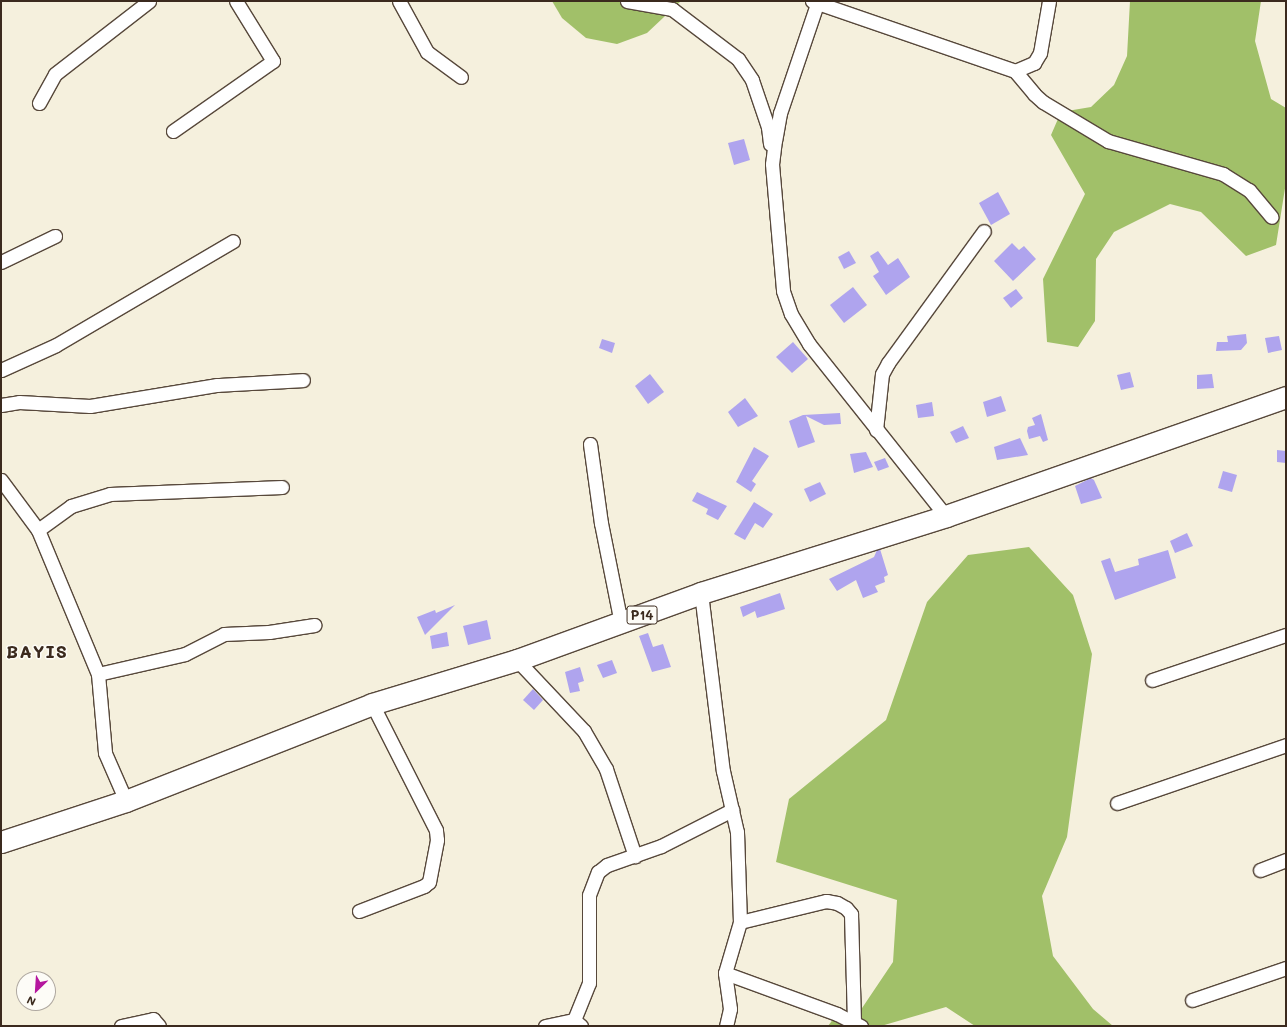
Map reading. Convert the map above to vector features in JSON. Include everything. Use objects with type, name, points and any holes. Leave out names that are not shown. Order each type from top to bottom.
[{"type":"main road","name":"P14","points":[[1,842],[126,801],[372,704],[517,660],[701,593],[946,516],[1286,397]]},
{"type":"street","points":[[39,103],[55,74],[149,1]]},
{"type":"street","points":[[173,131],[273,61],[236,1]]},
{"type":"street","points":[[399,1],[427,52],[461,77]]},
{"type":"street","points":[[627,1],[672,9],[738,59],[752,80],[768,128],[779,265],[783,292],[791,314],[808,344],[946,516]]},
{"type":"street","points":[[1015,71],[1034,63],[1040,53],[1049,1]]},
{"type":"street","points":[[772,164],[780,113],[815,2],[1015,71],[1034,94],[1043,102],[1108,141],[1223,174],[1249,190],[1272,217]]},
{"type":"street","points":[[876,430],[882,374],[888,363],[984,231]]},
{"type":"street","points":[[1,262],[55,236]]},
{"type":"street","points":[[1,370],[56,345],[233,241]]},
{"type":"street","points":[[1,405],[19,402],[90,406],[217,385],[303,380]]},
{"type":"street","points":[[590,444],[601,523],[621,623]]},
{"type":"street","points":[[1,480],[38,530],[98,674],[105,752],[126,801]]},
{"type":"street","points":[[38,530],[71,506],[110,494],[282,487]]},
{"type":"street","points":[[701,593],[723,771],[737,832],[740,922],[725,972],[730,1009],[726,1026]]},
{"type":"street","points":[[98,674],[185,654],[224,634],[269,632],[314,625]]},
{"type":"street","points":[[1152,680],[1286,635]]},
{"type":"street","points":[[517,660],[584,731],[606,769],[635,856]]},
{"type":"street","points":[[359,911],[424,886],[432,875],[437,840],[436,830],[372,704]]},
{"type":"street","points":[[1117,803],[1286,745]]},
{"type":"street","points":[[545,1026],[578,1023],[589,983],[587,916],[589,895],[594,878],[600,869],[606,865],[661,846],[732,810]]},
{"type":"street","points":[[1260,870],[1286,860]]},
{"type":"street","points":[[725,972],[857,1023],[851,914],[846,908],[837,902],[826,901],[740,922]]},
{"type":"street","points":[[1192,1000],[1286,968]]},
{"type":"street","points":[[122,1026],[153,1019],[159,1026]]},
{"type":"green space","points":[[552,1],[681,1],[647,33],[617,44],[586,38],[562,18]]},
{"type":"green space","points":[[1130,1],[1261,1],[1255,41],[1271,99],[1286,108],[1286,182],[1276,245],[1246,256],[1201,212],[1170,204],[1114,232],[1096,259],[1095,321],[1078,347],[1047,342],[1043,279],[1085,194],[1051,135],[1061,112],[1091,107],[1114,85],[1127,56]]},
{"type":"green space","points":[[1029,547],[1073,595],[1092,654],[1067,837],[1042,896],[1053,956],[1093,1009],[1113,1026],[975,1026],[946,1007],[881,1026],[828,1026],[837,1014],[854,1020],[893,962],[897,900],[776,862],[789,799],[886,720],[927,602],[968,555]]},
{"type":"building","points":[[744,139],[750,160],[734,165],[728,143]]},
{"type":"building","points":[[998,192],[1010,214],[991,225],[979,203]]},
{"type":"building","points":[[1012,243],[1019,250],[1024,246],[1036,259],[1013,281],[994,261]]},
{"type":"building","points":[[849,251],[856,263],[844,269],[838,257]]},
{"type":"building","points":[[878,251],[888,265],[898,258],[910,277],[886,295],[873,276],[879,272],[870,256]]},
{"type":"building","points":[[853,287],[867,305],[844,323],[830,305]]},
{"type":"building","points":[[1016,289],[1023,298],[1011,308],[1003,298]]},
{"type":"building","points":[[1246,334],[1247,343],[1241,350],[1216,351],[1217,342],[1228,342],[1227,336]]},
{"type":"building","points":[[1279,336],[1282,350],[1268,353],[1265,338]]},
{"type":"building","points":[[602,339],[615,343],[612,353],[599,348]]},
{"type":"building","points":[[793,342],[808,359],[792,373],[776,357]]},
{"type":"building","points":[[1130,372],[1134,387],[1121,390],[1117,375]]},
{"type":"building","points":[[650,374],[664,392],[648,404],[635,386]]},
{"type":"building","points":[[1212,374],[1214,388],[1197,389],[1197,375]]},
{"type":"building","points":[[1001,396],[1006,411],[987,417],[983,402]]},
{"type":"building","points":[[745,398],[758,416],[738,427],[728,412]]},
{"type":"building","points":[[932,402],[934,416],[918,418],[916,405]]},
{"type":"building","points":[[840,413],[841,424],[824,425],[806,416],[815,442],[798,448],[789,421],[803,415]]},
{"type":"building","points":[[1041,414],[1048,440],[1043,442],[1040,436],[1029,439],[1027,431],[1028,427],[1035,425],[1032,418]]},
{"type":"building","points":[[963,426],[969,438],[956,443],[950,432]]},
{"type":"building","points":[[1020,438],[1028,455],[997,460],[994,447]]},
{"type":"building","points":[[754,447],[769,456],[752,481],[756,484],[751,492],[736,482]]},
{"type":"building","points":[[1277,450],[1286,451],[1286,463],[1277,462]]},
{"type":"building","points":[[866,452],[873,467],[854,473],[850,454]]},
{"type":"building","points":[[885,458],[889,467],[878,471],[874,462]]},
{"type":"building","points":[[1223,471],[1237,475],[1232,492],[1218,488]]},
{"type":"building","points":[[1091,478],[1094,480],[1102,498],[1081,504],[1075,486]]},
{"type":"building","points":[[820,482],[826,494],[810,502],[804,489]]},
{"type":"building","points":[[697,492],[727,506],[718,520],[706,514],[708,509],[692,501]]},
{"type":"building","points":[[754,502],[773,514],[763,528],[755,523],[745,540],[734,534]]},
{"type":"building","points":[[1187,533],[1193,546],[1175,553],[1170,541]]},
{"type":"building","points":[[880,549],[888,575],[884,577],[885,582],[875,586],[878,592],[863,598],[856,580],[837,591],[829,579],[874,557],[877,550]]},
{"type":"building","points":[[1168,550],[1176,578],[1115,600],[1101,561],[1110,558],[1115,572],[1139,565],[1138,559]]},
{"type":"building","points":[[780,593],[785,609],[757,618],[755,611],[743,617],[740,607]]},
{"type":"building","points":[[455,605],[425,635],[417,617],[435,610],[436,613]]},
{"type":"building","points":[[487,620],[491,639],[468,645],[463,626]]},
{"type":"building","points":[[447,632],[449,646],[432,649],[430,636]]},
{"type":"building","points":[[648,633],[653,647],[663,644],[671,667],[652,672],[639,636]]},
{"type":"building","points":[[612,660],[617,673],[603,678],[597,665]]},
{"type":"building","points":[[580,667],[584,681],[578,683],[580,691],[570,693],[565,672]]},
{"type":"building","points":[[533,689],[543,700],[534,710],[523,700]]},
{"type":"district","name":"BAYIS","points":[[37,651]]}]
